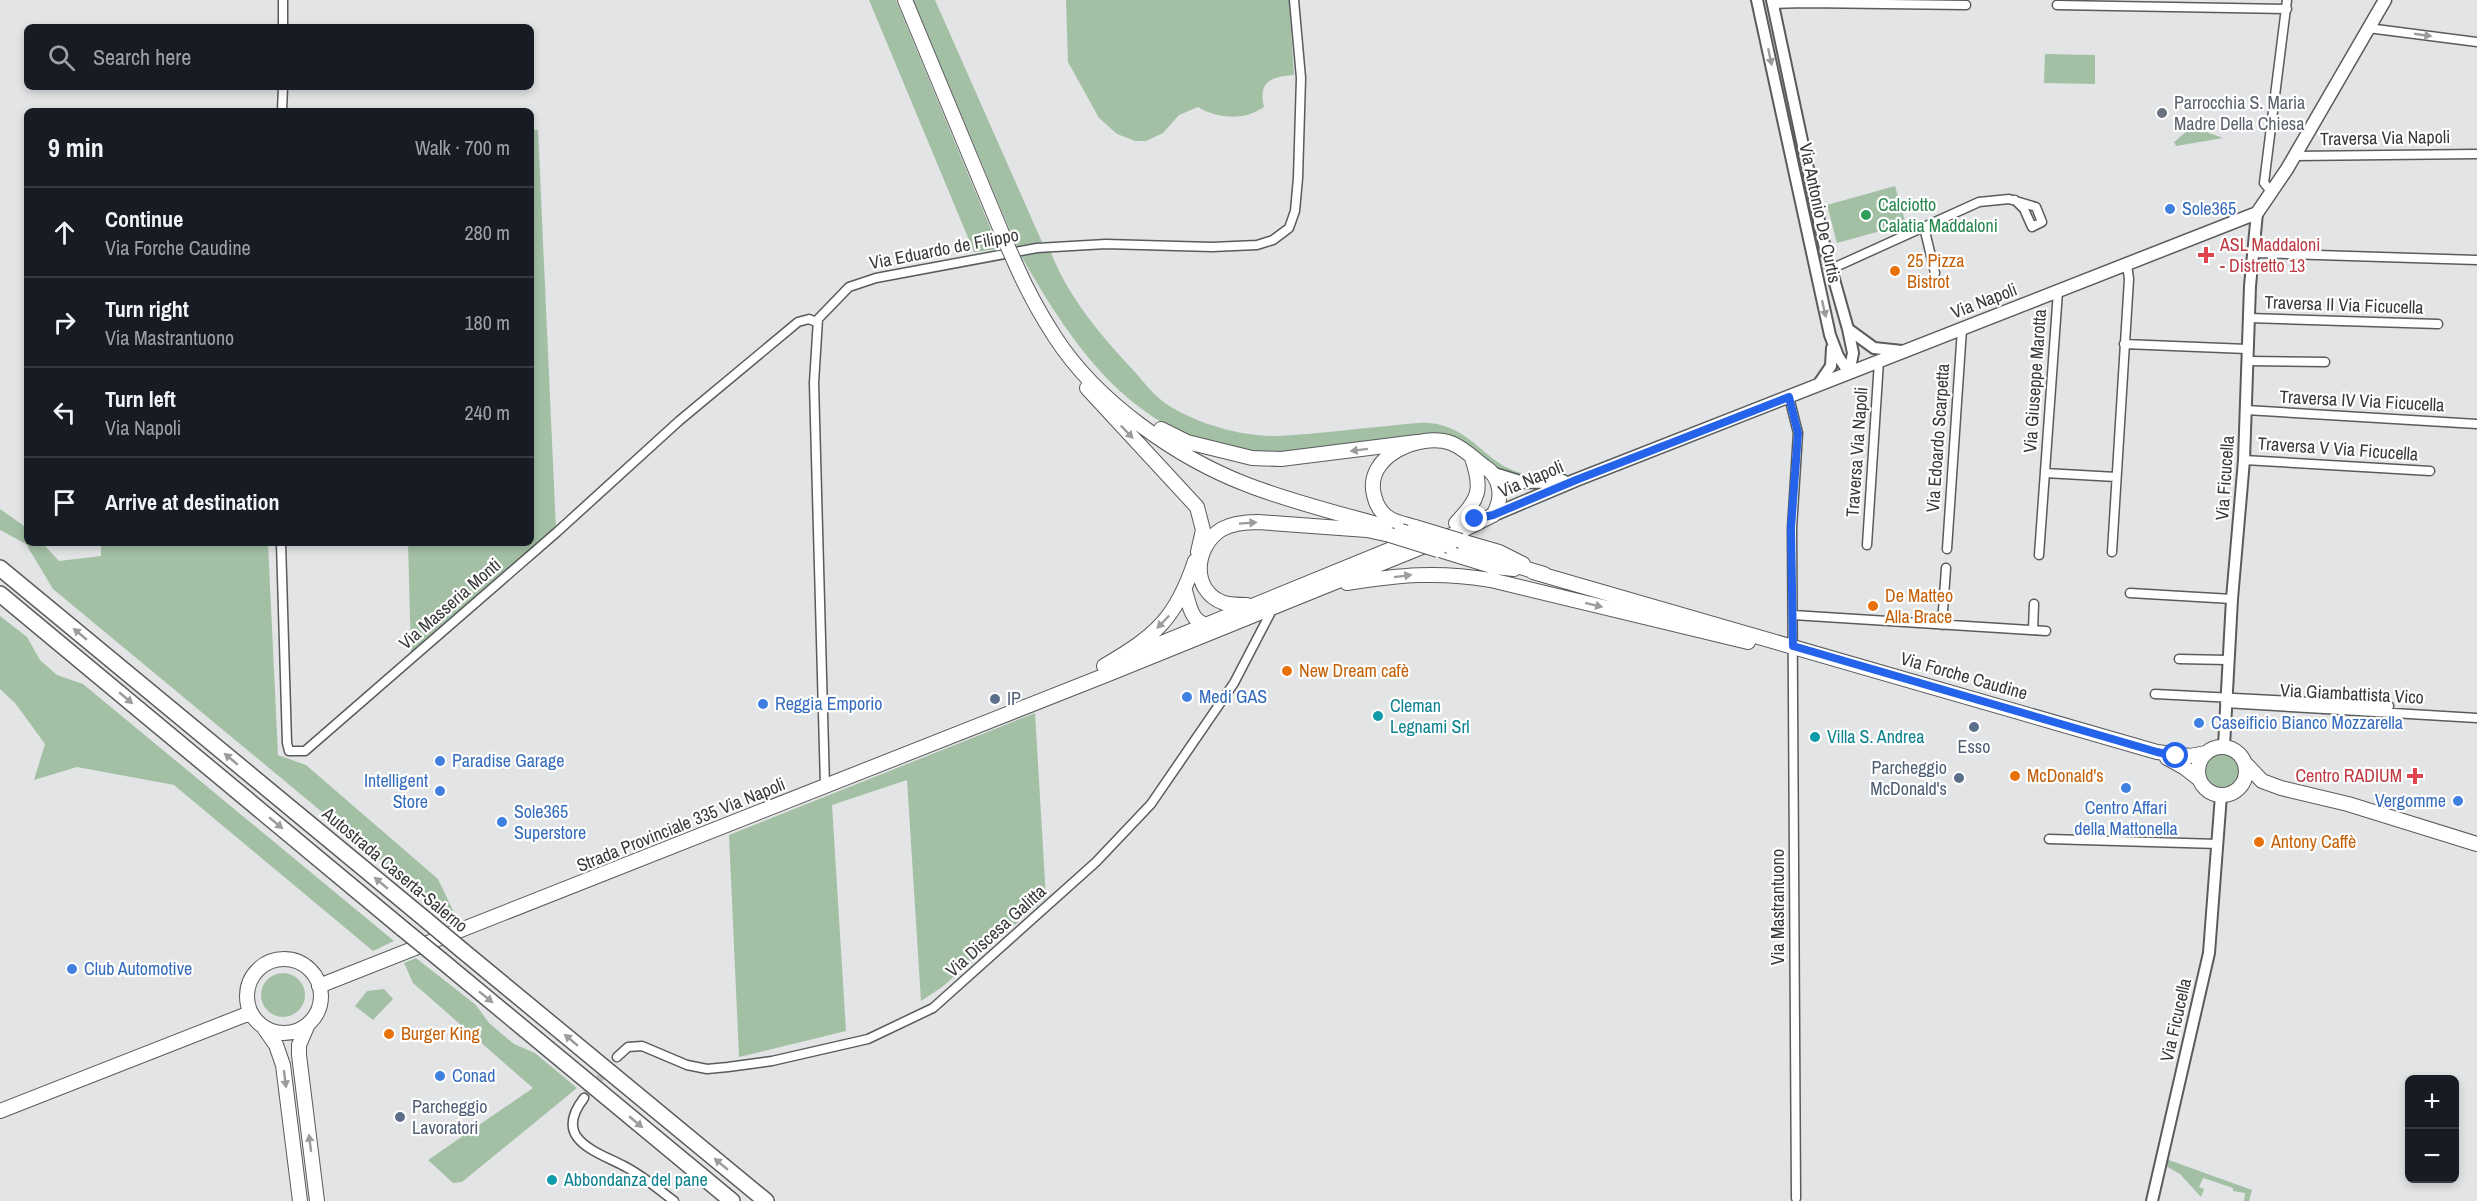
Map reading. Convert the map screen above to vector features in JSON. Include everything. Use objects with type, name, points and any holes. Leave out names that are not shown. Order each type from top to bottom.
[{"type":"highway","name":"Autostrada Caserta-Salerno","points":[[0,568],[766,1201]]},
{"type":"highway","points":[[0,594],[732,1201]]},
{"type":"main road","points":[[905,0],[1028,292],[1067,353],[1084,372],[1130,417],[1201,463],[1271,493],[1396,533],[1449,546]]},
{"type":"main road","points":[[2257,213],[2287,169],[2385,0]]},
{"type":"main road","name":"Via Napoli","points":[[1054,694],[1459,532],[1576,480],[2257,213]]},
{"type":"main road","points":[[1067,353],[1073,371],[1080,380],[1197,507],[1203,530],[1185,591],[1169,617],[1139,645],[1104,666]]},
{"type":"main road","points":[[1084,372],[1104,383],[1157,427],[1187,442],[1225,454],[1281,459],[1417,442],[1449,442],[1462,449],[1494,474],[1520,482],[1576,480]]},
{"type":"main road","points":[[1417,442],[1388,455],[1378,466],[1373,491],[1376,504],[1387,517],[1415,527],[1449,546]]},
{"type":"main road","points":[[1472,458],[1482,502],[1493,515],[1500,500],[1500,489],[1494,474]]},
{"type":"main road","points":[[1456,523],[1479,492]]},
{"type":"main road","name":"Via Napoli","points":[[1054,694],[1104,666],[1252,605],[1456,523],[1493,515]]},
{"type":"main road","points":[[1252,605],[1225,603],[1211,596],[1203,587],[1199,567],[1202,553],[1211,537],[1223,528],[1242,522],[1258,522],[1396,533]]},
{"type":"main road","name":"Via Forche Caudine","points":[[1449,546],[2157,752],[2190,756],[2206,753]]},
{"type":"main road","points":[[1324,587],[1426,573],[1462,575],[1491,580],[1735,640],[1790,645]]},
{"type":"main road","points":[[1185,591],[1194,618],[1204,625],[1215,625],[1265,604],[1299,597]]},
{"type":"main road","name":"Strada Provinciale 335 Via Napoli","points":[[319,986],[1054,694]]},
{"type":"main road","points":[[2281,788],[2261,786],[2226,794],[2208,790],[2199,779],[2199,765],[2206,753],[2224,746],[2235,750],[2262,781],[2281,788],[2348,804],[2477,844]]},
{"type":"main road","name":"Via Forche Caudine","points":[[2157,752],[2199,779]]},
{"type":"main road","points":[[2226,794],[2238,789],[2246,778],[2246,764]]},
{"type":"main road","points":[[300,1201],[283,1065],[276,1045],[250,1013],[247,1004],[247,987],[256,971],[270,961],[279,959],[296,961],[311,971],[319,986],[318,1010],[308,1024],[299,1045],[298,1055],[317,1201]]},
{"type":"main road","points":[[0,1112],[250,1013]]},
{"type":"main road","points":[[263,1027],[286,1033],[294,1032],[308,1024]]},
{"type":"street","points":[[283,24],[284,0]]},
{"type":"street","name":"Via Eduardo de Filippo","points":[[816,322],[832,302],[849,287],[876,278],[1036,248],[1106,244],[1212,247],[1257,245],[1273,240],[1289,228],[1295,211],[1298,178],[1301,78],[1294,0]]},
{"type":"street","name":"Via Antonio De Curtis","points":[[1756,0],[1830,335],[1833,356],[1831,366],[1818,386]]},
{"type":"street","points":[[1772,2],[1894,2],[1966,5]]},
{"type":"street","name":"Via Antonio De Curtis","points":[[1772,2],[1831,269],[1853,352],[1849,373]]},
{"type":"street","points":[[2056,5],[2287,5],[2264,183],[2271,192]]},
{"type":"street","points":[[2368,28],[2477,42]]},
{"type":"street","points":[[282,108],[283,90]]},
{"type":"street","points":[[1779,98],[1791,95]]},
{"type":"street","name":"Traversa Via Napoli","points":[[2294,156],[2477,154]]},
{"type":"street","points":[[2266,165],[2271,170],[2279,172],[2287,169]]},
{"type":"street","points":[[1831,269],[1979,202],[2015,200]]},
{"type":"street","name":"Via Ficucella","points":[[2224,746],[2232,599],[2244,460],[2247,349],[2257,213]]},
{"type":"street","points":[[1924,227],[1935,273]]},
{"type":"street","points":[[2254,253],[2477,260]]},
{"type":"street","points":[[2112,552],[2129,279],[2127,265]]},
{"type":"street","name":"Via Giuseppe Marotta","points":[[2039,555],[2058,291]]},
{"type":"street","name":"Traversa II Via Ficucella","points":[[2249,318],[2438,324]]},
{"type":"street","name":"Via Masseria Monti","points":[[281,546],[287,743],[289,751],[298,753],[304,752],[323,736],[557,532],[679,421],[798,322],[809,320],[816,322]]},
{"type":"street","points":[[816,322],[814,383],[825,786]]},
{"type":"street","points":[[1848,329],[1879,351],[1905,351]]},
{"type":"street","name":"Via Edoardo Scarpetta","points":[[1947,549],[1962,329]]},
{"type":"street","name":"Via Antonio De Curtis","points":[[1830,335],[1838,356],[1849,373]]},
{"type":"street","points":[[2124,344],[2247,349]]},
{"type":"street","points":[[2247,360],[2325,362]]},
{"type":"street","name":"Traversa Via Napoli","points":[[1867,545],[1879,361]]},
{"type":"street","name":"Via Mastrantuono","points":[[1789,397],[1798,433],[1791,528],[1793,615],[1790,645],[1796,1198]]},
{"type":"street","name":"Traversa IV Via Ficucella","points":[[2246,410],[2477,424]]},
{"type":"street","name":"Traversa V Via Ficucella","points":[[2244,460],[2430,471]]},
{"type":"street","name":"Via Giuseppe Marotta","points":[[2045,473],[2116,477]]},
{"type":"street","points":[[1942,625],[1946,568]]},
{"type":"street","points":[[2130,593],[2232,599]]},
{"type":"street","points":[[2033,630],[2034,604]]},
{"type":"street","name":"Via Discesa Galitta","points":[[617,1057],[628,1047],[642,1046],[707,1069],[772,1061],[868,1039],[933,1008],[1096,862],[1151,804],[1234,683],[1273,607]]},
{"type":"street","points":[[1793,615],[2046,631]]},
{"type":"street","points":[[2179,659],[2228,660]]},
{"type":"street","points":[[2155,694],[2225,700],[2389,706]]},
{"type":"street","name":"Via Giambattista Vico","points":[[2225,700],[2477,718]]},
{"type":"street","name":"Via Ficucella","points":[[2152,1201],[2209,953],[2218,844],[2226,794]]},
{"type":"street","points":[[2049,839],[2218,844]]},
{"type":"street","points":[[584,1098],[575,1115],[575,1136],[580,1143],[625,1166],[674,1201]]},
{"type":"green space","points":[[869,0],[896,0],[999,249],[974,252]]},
{"type":"green space","points":[[913,0],[935,0],[1042,242],[1017,247]]},
{"type":"green space","points":[[1066,0],[1289,0],[1294,75],[1279,77],[1268,82],[1263,91],[1264,107],[1256,112],[1231,117],[1214,114],[1198,107],[1179,115],[1163,133],[1146,141],[1135,141],[1117,134],[1099,118],[1068,62]]},
{"type":"green space","points":[[2045,54],[2095,55],[2095,84],[2044,83]]},
{"type":"green space","points":[[2192,127],[2223,138],[2176,146],[2174,142]]},
{"type":"green space","points":[[534,130],[538,130],[556,530],[411,655],[408,546],[534,546]]},
{"type":"green space","name":"Calciotto Calatia Maddaloni","points":[[1895,186],[1906,224],[1837,243],[1827,205]]},
{"type":"green space","points":[[1050,250],[1076,300],[1110,345],[1156,395],[1183,413],[1223,429],[1266,436],[1414,423],[1445,426],[1470,440],[1502,465],[1531,475],[1530,479],[1499,471],[1460,441],[1303,454],[1277,454],[1243,452],[1185,434],[1154,417],[1126,396],[1101,372],[1078,344],[1057,315],[1020,254]]},
{"type":"green space","points":[[0,509],[24,526],[24,543],[0,530]]},
{"type":"green space","points":[[27,546],[45,546],[59,561],[101,556],[101,546],[268,546],[278,755],[306,765],[438,879],[458,921],[444,913],[53,589]]},
{"type":"green space","points":[[0,616],[27,637],[40,660],[57,675],[83,684],[394,941],[373,951],[174,785],[77,767],[34,780],[45,744],[15,703],[0,689]]},
{"type":"green space","points":[[1035,713],[1046,898],[942,987],[921,1001],[907,780],[832,805],[846,1031],[739,1057],[729,835]]},
{"type":"green space","points":[[2222,753],[2236,758],[2241,772],[2236,786],[2222,791],[2208,786],[2203,772],[2208,758]]},
{"type":"green space","points":[[416,958],[476,1005],[489,1023],[514,1044],[535,1053],[577,1088],[462,1182],[453,1183],[428,1160],[533,1088],[413,983],[404,963]]},
{"type":"green space","points":[[283,973],[299,979],[305,995],[299,1011],[283,1017],[267,1011],[261,995],[267,979]]},
{"type":"green space","points":[[384,989],[393,999],[373,1020],[355,1006],[367,991]]},
{"type":"green space","points":[[2166,1159],[2252,1190],[2249,1201],[2244,1201],[2245,1193],[2233,1191],[2233,1188],[2203,1178],[2199,1187],[2204,1189],[2201,1197],[2180,1174],[2164,1165]]},
{"type":"tunnel","points":[[584,1098],[617,1057]]},
{"type":"place","name":"Parrocchia S. Maria Madre Della Chiesa","points":[[2162,113]]},
{"type":"place","name":"Sole365","points":[[2170,209]]},
{"type":"place","name":"Calciotto Calatia Maddaloni","points":[[1866,215]]},
{"type":"place","name":"ASL Maddaloni - Distretto 13","points":[[2206,255]]},
{"type":"place","name":"25 Pizza Bistrot","points":[[1895,271]]},
{"type":"place","name":"De Matteo Alla Brace","points":[[1873,606]]},
{"type":"place","name":"New Dream cafè","points":[[1287,671]]},
{"type":"place","name":"Medi GAS","points":[[1187,697]]},
{"type":"place","name":"IP","points":[[995,699]]},
{"type":"place","name":"Reggia Emporio","points":[[763,704]]},
{"type":"place","name":"Cleman Legnami Srl","points":[[1378,716]]},
{"type":"place","name":"Caseificio Bianco Mozzarella","points":[[2199,723]]},
{"type":"place","name":"Esso","points":[[1974,727]]},
{"type":"place","name":"Villa S. Andrea","points":[[1815,737]]},
{"type":"place","name":"Paradise Garage","points":[[440,761]]},
{"type":"place","name":"McDonald's","points":[[2015,776]]},
{"type":"place","name":"Centro RADIUM","points":[[2415,776]]},
{"type":"place","name":"Parcheggio McDonald's","points":[[1959,778]]},
{"type":"place","name":"Centro Affari della Mattonella","points":[[2126,788]]},
{"type":"place","name":"Intelligent Store","points":[[440,791]]},
{"type":"place","name":"Vergomme","points":[[2458,801]]},
{"type":"place","name":"Sole365 Superstore","points":[[502,822]]},
{"type":"place","name":"Antony Caffè","points":[[2259,842]]},
{"type":"place","name":"Club Automotive","points":[[72,969]]},
{"type":"place","name":"Burger King","points":[[389,1034]]},
{"type":"place","name":"Conad","points":[[440,1076]]},
{"type":"place","name":"Parcheggio Lavoratori","points":[[400,1117]]},
{"type":"place","name":"Abbondanza del pane","points":[[552,1180]]},
{"type":"route","points":[[1475,519],[1493,515],[1789,397],[1798,433],[1791,528],[1793,646],[2176,756]]}]
